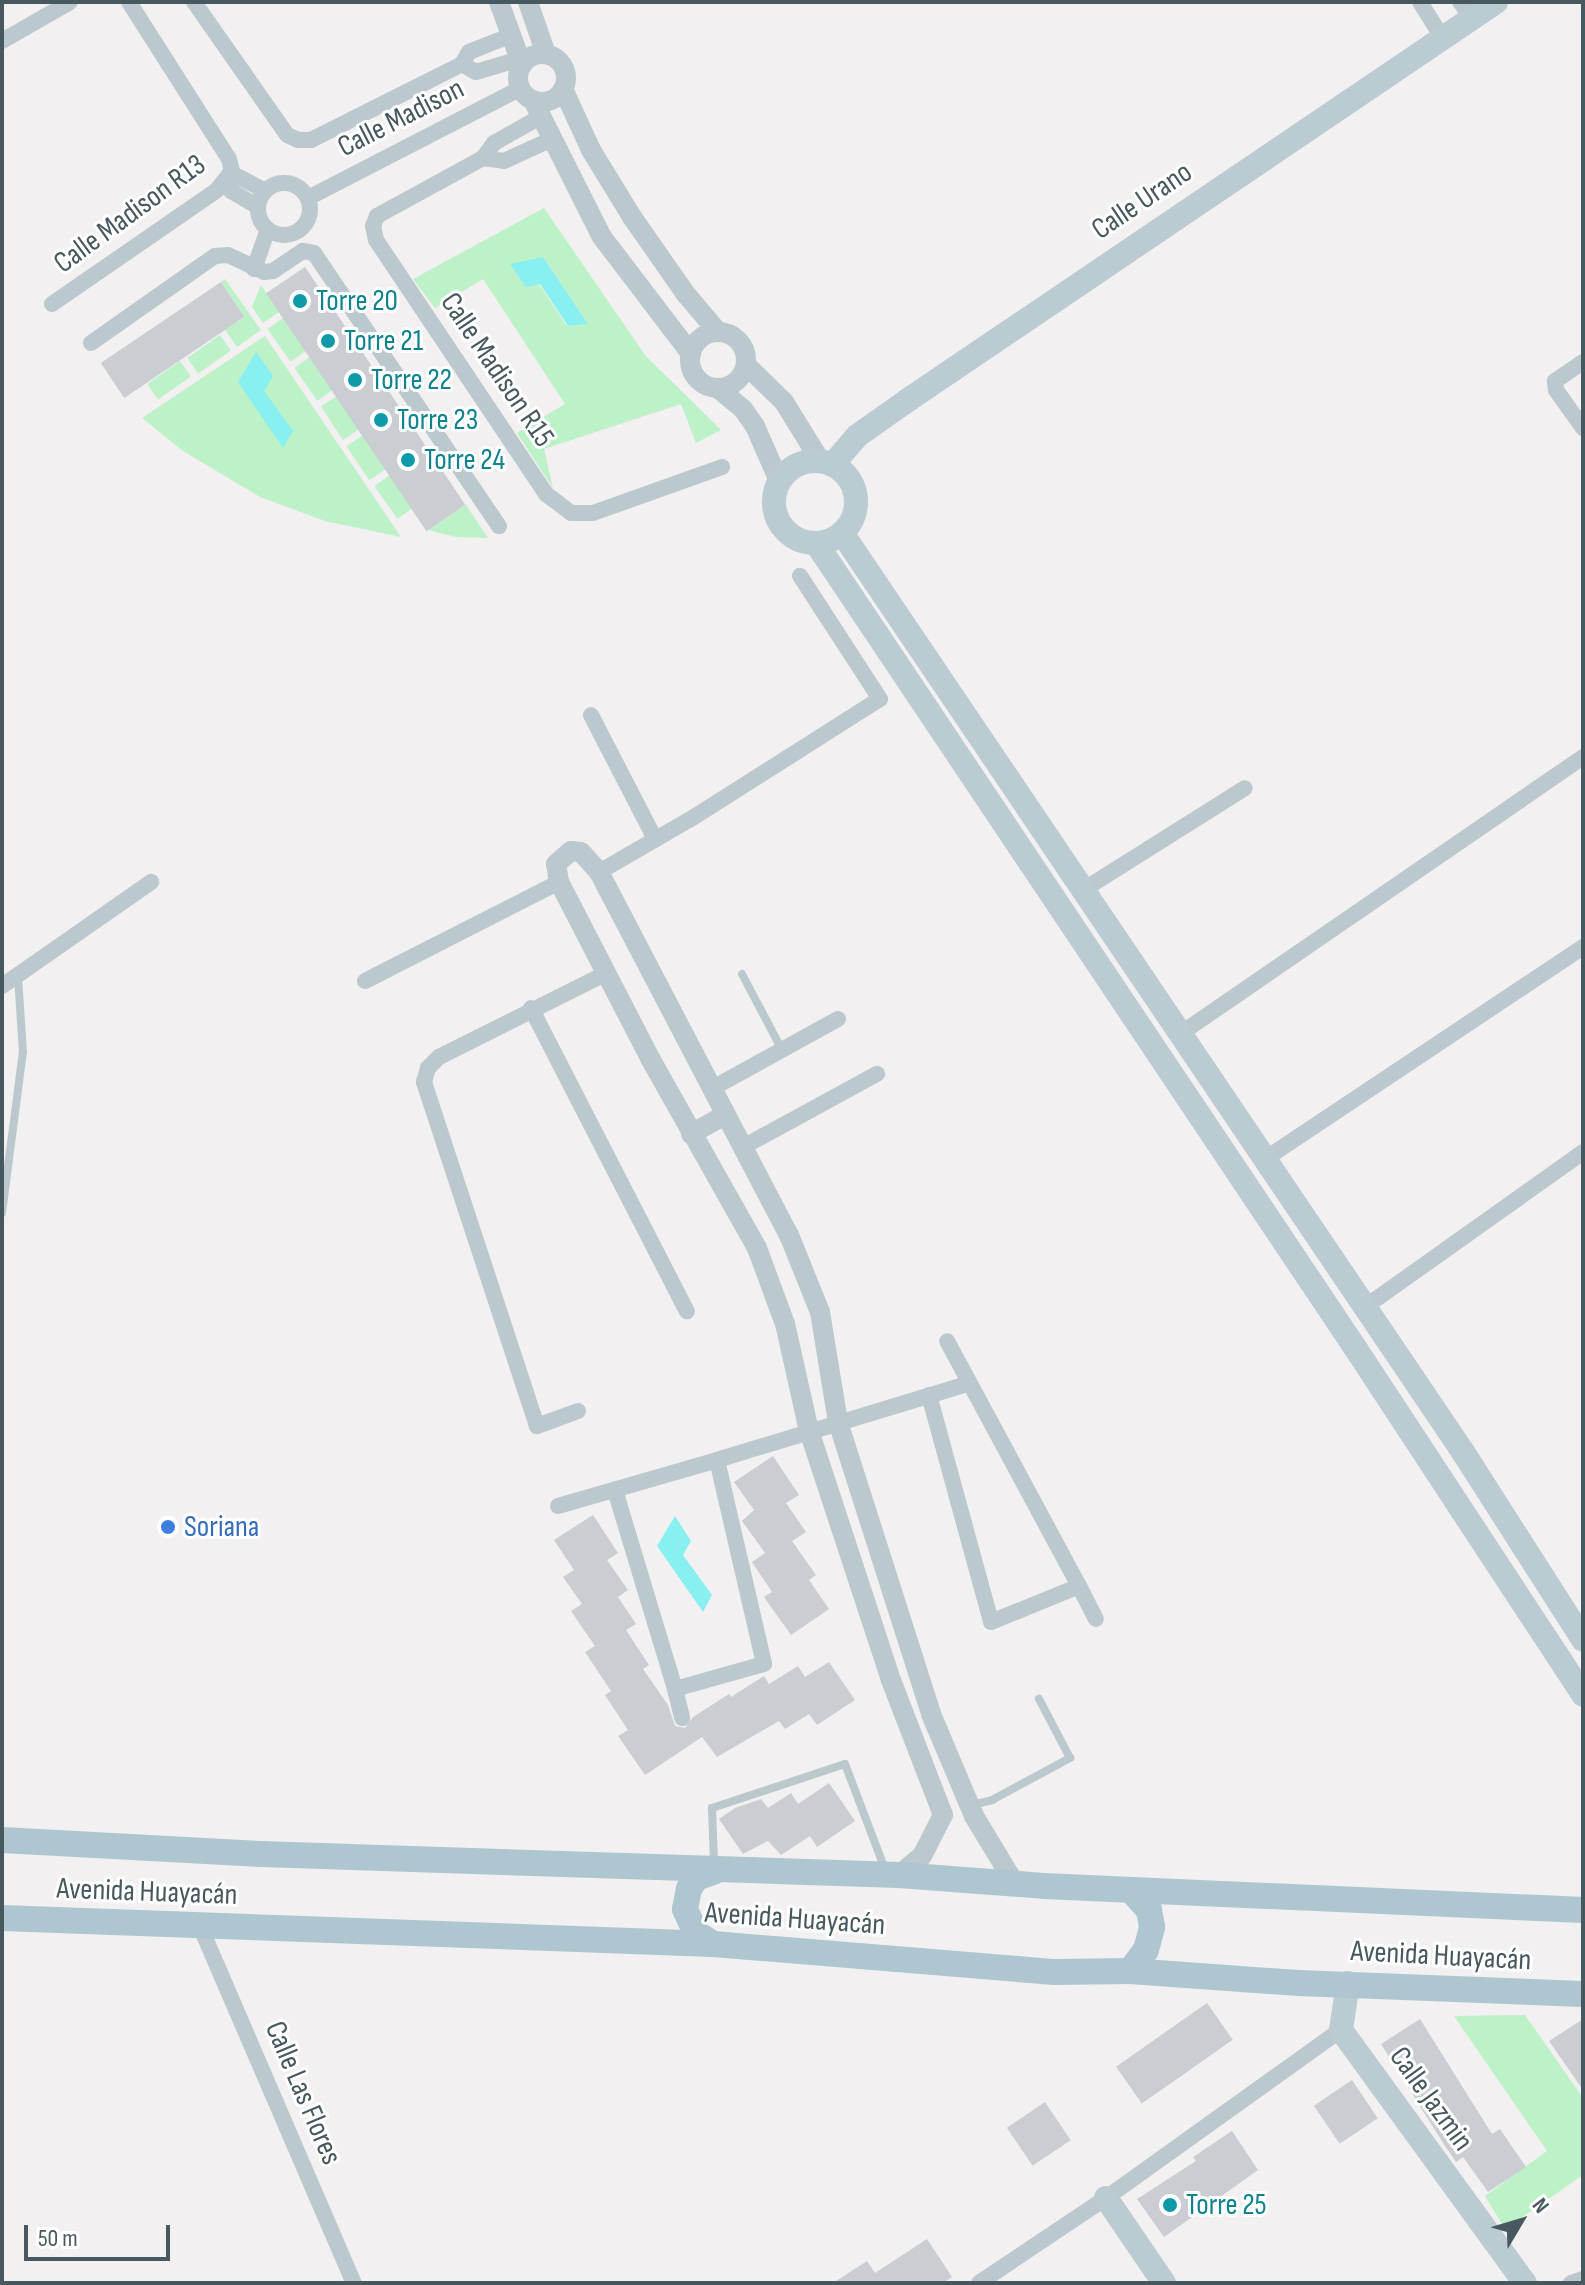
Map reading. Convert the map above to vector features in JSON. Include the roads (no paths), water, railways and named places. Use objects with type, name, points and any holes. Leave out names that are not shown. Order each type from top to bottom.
[{"type":"main road","name":"Calle Urano","points":[[827,464],[857,436],[921,391],[1443,39],[1466,10],[1496,2]]},
{"type":"main road","points":[[827,464],[851,484],[855,496],[851,523],[842,533],[816,543],[795,538],[779,523],[774,497],[779,481],[797,465],[827,464]]},
{"type":"main road","points":[[842,533],[1365,1307],[1583,1640]]},
{"type":"main road","points":[[816,543],[1279,1234],[1583,1695]]},
{"type":"main road","points":[[1279,1234],[1304,1216]]},
{"type":"main road","name":"Avenida Huayacán","points":[[2,1840],[261,1854],[893,1876],[1583,1910]]},
{"type":"main road","points":[[713,1944],[696,1933],[685,1909],[689,1889],[696,1878],[715,1871]]},
{"type":"main road","points":[[1130,1971],[1146,1950],[1152,1927],[1149,1910],[1131,1890]]},
{"type":"main road","name":"Avenida Huayacán","points":[[2,1918],[713,1944],[1055,1972],[1130,1971],[1299,1983],[1583,1994]]},
{"type":"main road","points":[[1341,2030],[1348,1983]]},
{"type":"main road","name":"Calle Jazmin","points":[[1341,2030],[1525,2283]]},
{"type":"main road","points":[[1106,2198],[1164,2283]]},
{"type":"street","points":[[2,41],[70,2]]},
{"type":"street","name":"Calle Madison R13","points":[[52,304],[229,179],[232,171],[229,159],[129,2]]},
{"type":"street","points":[[194,2],[287,135],[298,140],[311,140],[462,64]]},
{"type":"street","points":[[499,2],[521,62],[518,80],[552,139],[577,192],[602,237],[691,354]]},
{"type":"street","points":[[528,2],[546,54],[561,64],[565,72],[563,89],[608,177],[685,293],[718,332],[740,342],[746,365],[784,402],[827,464]]},
{"type":"street","points":[[1420,2],[1443,39]]},
{"type":"street","name":"Calle Madison","points":[[512,35],[469,52],[462,64],[476,72],[521,62]]},
{"type":"street","points":[[521,62],[546,54]]},
{"type":"street","points":[[552,139],[504,161],[483,158],[531,102],[550,100],[563,89]]},
{"type":"street","name":"Calle Madison","points":[[308,198],[531,102]]},
{"type":"street","name":"Calle Madison R15","points":[[483,158],[377,216],[373,226],[376,240],[546,494],[571,513],[593,513],[722,467]]},
{"type":"street","points":[[577,192],[598,175],[608,177]]},
{"type":"street","points":[[229,179],[231,191],[262,199],[288,183],[303,191],[308,198],[310,215],[306,223],[301,230],[276,232]]},
{"type":"street","points":[[262,199],[276,232],[273,271]]},
{"type":"street","points":[[254,269],[276,232]]},
{"type":"street","points":[[91,343],[215,256],[228,255],[254,269],[273,271],[303,251],[314,253],[499,526]]},
{"type":"street","points":[[718,332],[700,338],[691,354],[691,367],[696,378],[706,386],[719,389],[755,426],[779,481]]},
{"type":"street","points":[[1583,362],[1555,381],[1556,390],[1583,428]]},
{"type":"street","points":[[719,389],[737,382],[746,365]]},
{"type":"street","points":[[599,872],[880,699],[800,576]]},
{"type":"street","points":[[591,715],[655,839]]},
{"type":"street","points":[[1180,1034],[1583,757]]},
{"type":"street","points":[[1083,890],[1245,788]]},
{"type":"street","points":[[943,1815],[891,1680],[809,1431],[785,1324],[762,1261],[605,974],[559,882],[556,864],[571,851],[581,852],[599,872],[789,1235],[820,1312],[838,1422],[916,1672],[970,1805],[1015,1884]]},
{"type":"street","points":[[2,986],[151,882]]},
{"type":"street","points":[[365,981],[559,882]]},
{"type":"street","points":[[1265,1159],[1583,947]]},
{"type":"street","points":[[578,1411],[537,1426],[424,1082],[428,1068],[439,1057],[531,1008],[605,974]]},
{"type":"street","points":[[531,1008],[687,1311]]},
{"type":"street","points":[[711,1089],[838,1019]]},
{"type":"street","points":[[708,1165],[877,1074]]},
{"type":"street","points":[[691,1134],[725,1115]]},
{"type":"street","points":[[1365,1307],[1583,1152]]},
{"type":"street","points":[[947,1341],[1096,1619]]},
{"type":"street","points":[[558,1506],[970,1383]]},
{"type":"street","points":[[929,1395],[991,1622],[1079,1586]]},
{"type":"street","points":[[675,1689],[764,1664],[717,1460]]},
{"type":"street","points":[[615,1490],[682,1718]]},
{"type":"street","points":[[891,1680],[916,1672]]},
{"type":"street","points":[[893,1876],[922,1856],[943,1815],[970,1805]]},
{"type":"street","name":"Calle Las Flores","points":[[200,1926],[354,2283]]},
{"type":"street","points":[[979,2283],[1106,2198],[1341,2030]]},
{"type":"street","points":[[1571,2283],[1583,2279]]},
{"type":"lane","points":[[742,974],[782,1050]]},
{"type":"lane","points":[[2,1213],[23,1052],[18,977]]},
{"type":"lane","points":[[970,1805],[992,1800],[1070,1758],[1039,1699]]},
{"type":"lane","points":[[715,1871],[712,1808],[845,1764],[893,1876]]},
{"type":"water","points":[[543,257],[588,324],[568,326],[540,284],[526,287],[510,264]]},
{"type":"water","points":[[256,352],[273,376],[264,391],[293,431],[283,448],[238,382]]},
{"type":"water","points":[[675,1516],[691,1541],[683,1555],[712,1595],[703,1612],[657,1546]]},
{"type":"place","name":"Torre 20","points":[[300,301]]},
{"type":"place","name":"Torre 21","points":[[328,341]]},
{"type":"place","name":"Torre 22","points":[[355,380]]},
{"type":"place","name":"Torre 23","points":[[381,420]]},
{"type":"place","name":"Torre 24","points":[[408,460]]},
{"type":"place","name":"Soriana","points":[[168,1527]]},
{"type":"place","name":"Torre 25","points":[[1170,2205]]}]
